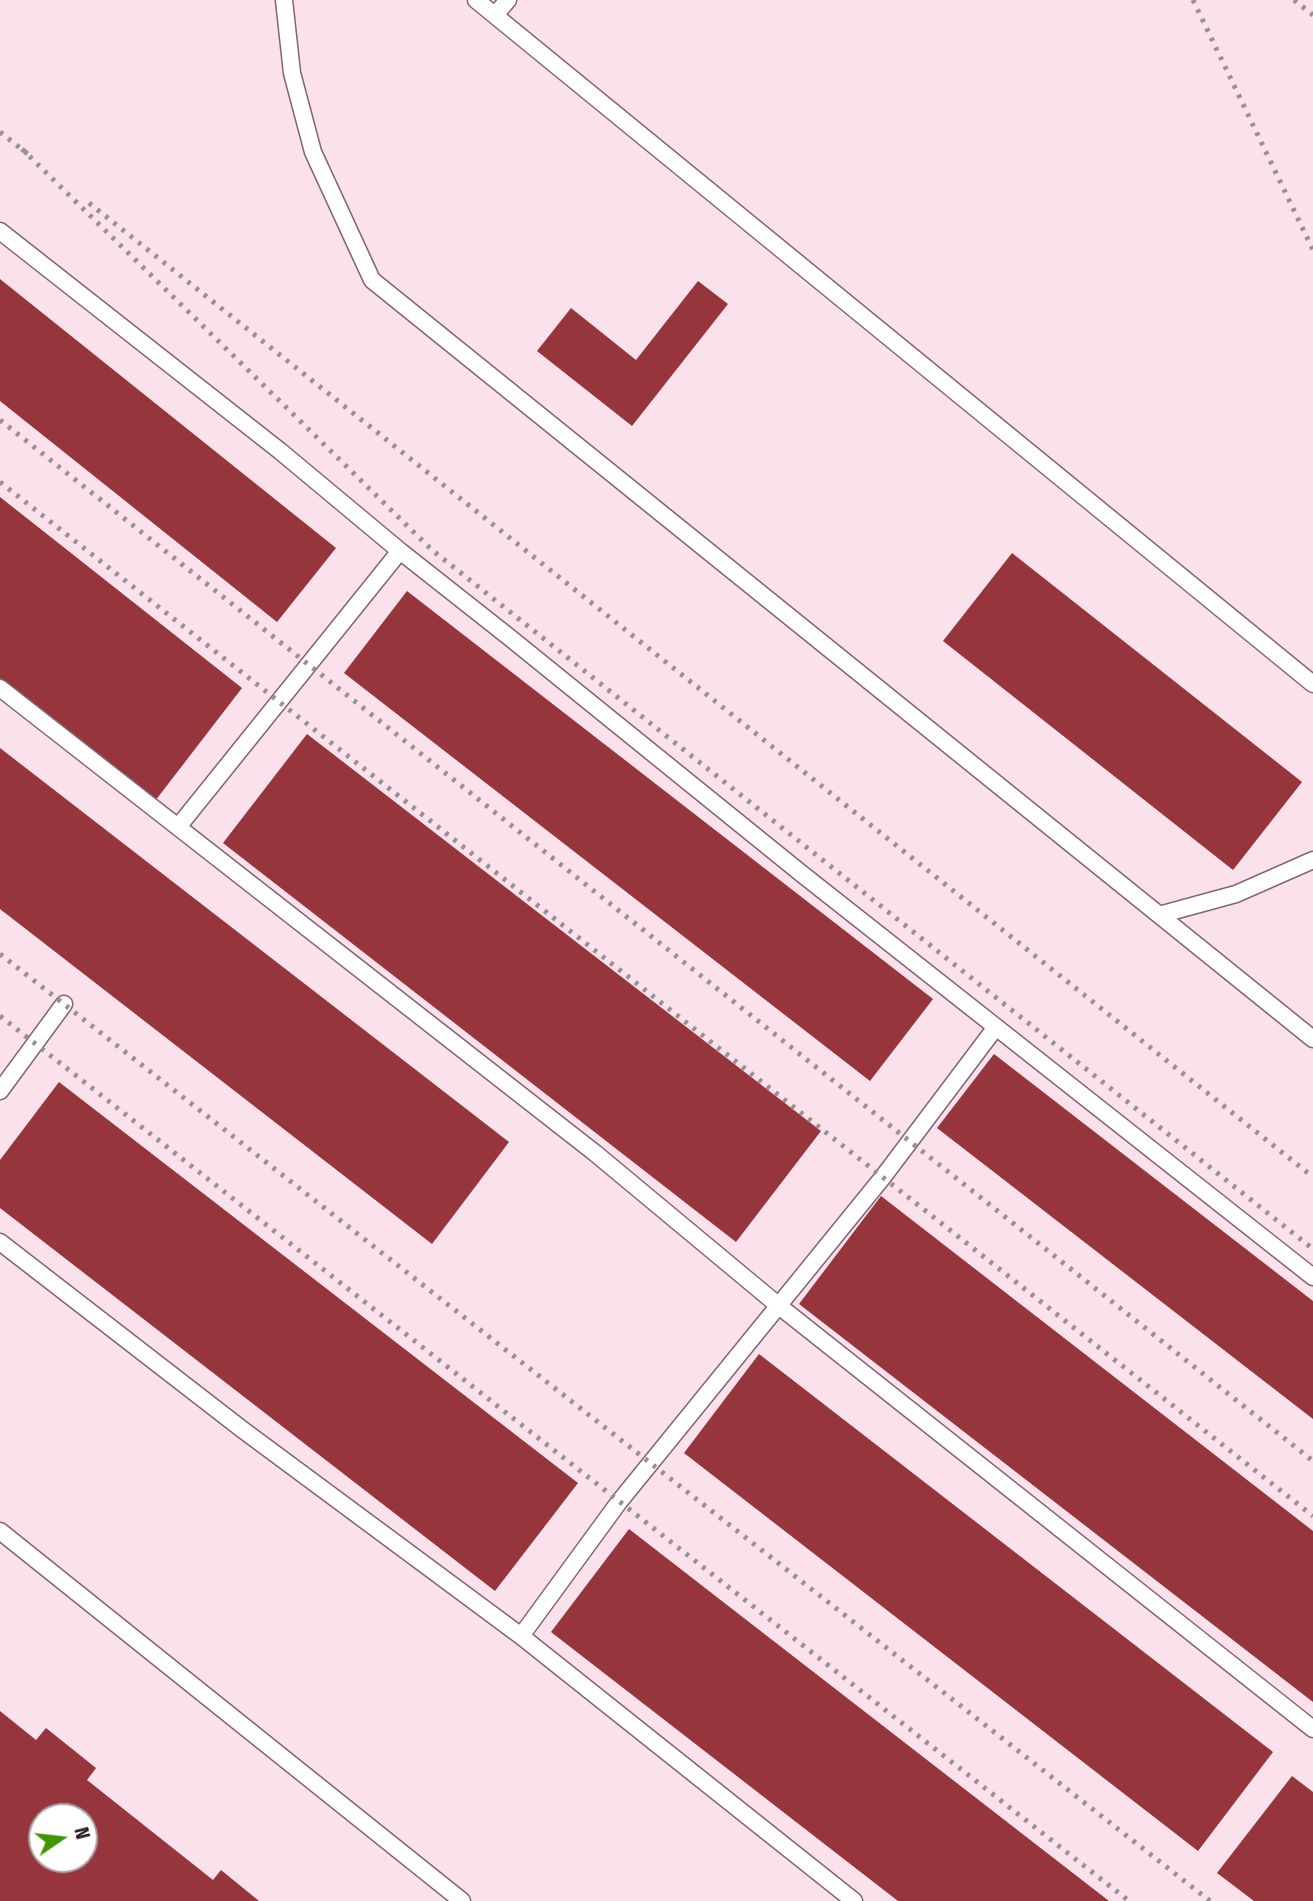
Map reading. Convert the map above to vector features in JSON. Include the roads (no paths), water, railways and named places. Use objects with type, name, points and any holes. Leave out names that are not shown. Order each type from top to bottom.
[{"type":"lane","points":[[284,0],[292,73],[313,152],[372,281],[1313,1039]]},
{"type":"lane","points":[[476,0],[1313,684]]},
{"type":"lane","points":[[495,15],[508,0]]},
{"type":"lane","points":[[0,231],[1313,1277]]},
{"type":"lane","points":[[178,827],[400,551]]},
{"type":"lane","points":[[0,688],[595,1153],[779,1306],[1313,1729]]},
{"type":"lane","points":[[1159,915],[1236,894],[1313,860]]},
{"type":"lane","points":[[0,1091],[64,1004]]},
{"type":"lane","points":[[521,1636],[619,1502],[883,1177],[996,1027]]},
{"type":"lane","points":[[0,1242],[243,1430],[521,1636],[854,1901]]},
{"type":"lane","points":[[0,1531],[462,1901]]},
{"type":"railway","points":[[1193,0],[1313,250]]},
{"type":"railway","points":[[1294,0],[1313,15]]},
{"type":"railway","points":[[0,132],[29,155]]},
{"type":"railway","points":[[22,149],[432,550],[1313,1249]]},
{"type":"railway","points":[[89,203],[1313,1177]]},
{"type":"railway","points":[[0,420],[1313,1461]]},
{"type":"railway","points":[[0,482],[1313,1516]]},
{"type":"railway","points":[[0,954],[1210,1901]]},
{"type":"railway","points":[[0,1016],[1129,1901]]}]
